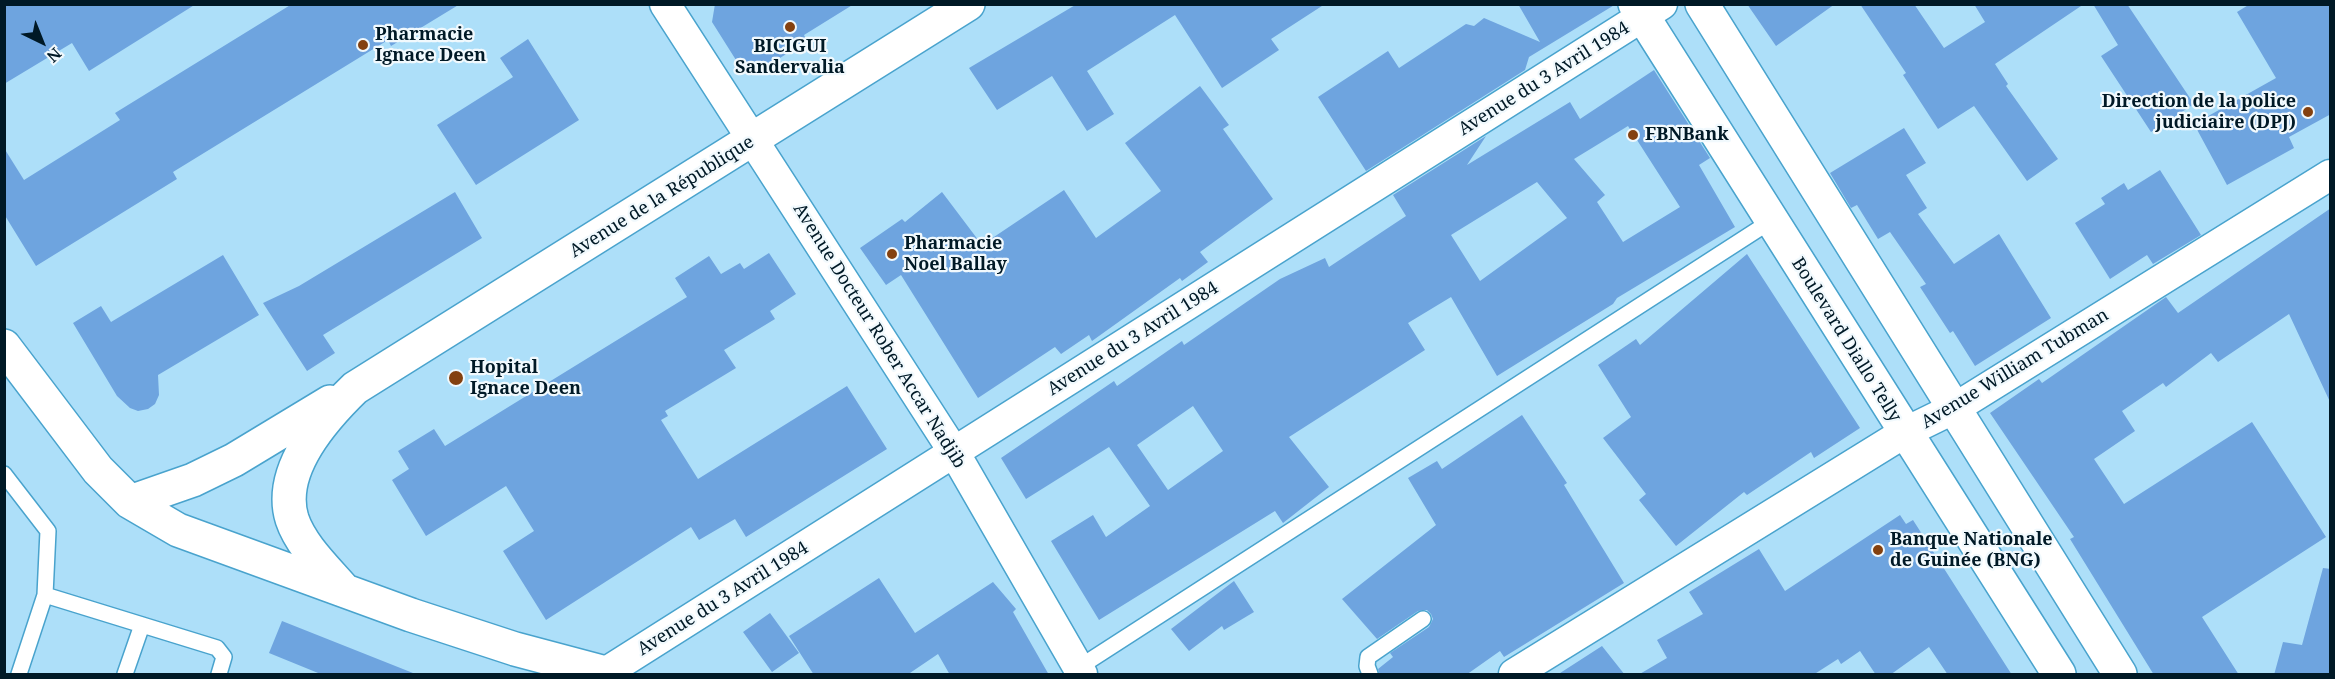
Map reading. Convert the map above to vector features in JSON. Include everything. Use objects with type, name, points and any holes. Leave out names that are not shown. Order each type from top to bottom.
[{"type":"street","name":"Avenue Docteur Rober Accar Nadjib","points":[[665,4],[755,139],[954,452],[1080,671]]},
{"type":"street","name":"Avenue de la République","points":[[130,502],[193,480],[234,460],[355,388],[968,4]]},
{"type":"street","points":[[1702,4],[2120,675]]},
{"type":"street","name":"Boulevard Diallo Telly","points":[[1647,8],[1771,221],[2059,675]]},
{"type":"street","name":"Avenue du 3 Avril 1984","points":[[607,674],[1647,8]]},
{"type":"street","name":"Avenue William Tubman","points":[[1514,675],[1904,433],[1955,408],[2331,175]]},
{"type":"street","points":[[4,346],[98,471],[130,502],[178,530],[344,590],[523,662],[607,674]]},
{"type":"street","name":"Avenue de la République","points":[[344,590],[304,542],[292,519],[290,495],[299,462],[314,432],[355,388]]},
{"type":"lane","points":[[1080,671],[1771,221]]},
{"type":"lane","points":[[4,474],[48,531],[45,595],[19,675]]},
{"type":"lane","points":[[45,595],[217,648],[224,657],[219,675]]},
{"type":"lane","points":[[1370,675],[1367,666],[1368,657],[1423,619]]},
{"type":"lane","points":[[125,675],[142,625]]},
{"type":"building","points":[[4,4],[196,4],[89,71],[72,43],[4,84]]},
{"type":"building","points":[[292,4],[460,4],[391,46],[388,40],[173,172],[177,179],[36,266],[4,214],[4,148],[24,180],[120,120],[115,113]]},
{"type":"building","points":[[715,4],[854,4],[804,35],[807,41],[756,73],[746,73],[712,22]]},
{"type":"building","points":[[1077,4],[1325,4],[1271,39],[1279,50],[1222,88],[1175,15],[1087,71],[1114,114],[1087,131],[1052,76],[997,110],[969,68]]},
{"type":"building","points":[[1518,4],[1616,4],[1529,57],[1525,70],[1366,171],[1318,97],[1388,51],[1399,68],[1466,24],[1474,26],[1484,18],[1540,42]]},
{"type":"building","points":[[1747,4],[1835,4],[1776,46]]},
{"type":"building","points":[[1860,4],[1914,4],[1944,48],[1985,22],[1974,4],[2084,4],[1995,64],[2008,84],[2006,86],[2058,159],[2027,181],[1974,106],[1938,129],[1903,75],[1906,73]]},
{"type":"building","points":[[2093,4],[2127,4],[2194,104],[2151,132],[2101,56],[2118,45]]},
{"type":"building","points":[[2250,4],[2331,4],[2331,114],[2289,137],[2294,148],[2227,185],[2194,124],[2276,78],[2237,12]]},
{"type":"building","points":[[528,39],[579,120],[476,185],[437,125],[513,77],[500,58]]},
{"type":"building","points":[[1654,70],[1710,158],[1699,165],[1735,227],[1617,298],[1613,304],[1497,376],[1451,297],[1408,323],[1425,350],[1289,437],[1329,487],[1283,523],[1275,511],[1099,620],[1051,541],[1093,515],[1106,537],[1150,506],[1109,447],[1026,499],[1001,458],[1114,381],[1117,386],[1182,341],[1184,345],[1280,279],[1325,258],[1329,267],[1406,216],[1393,195],[1486,136],[1467,165],[1570,102],[1580,119]],"holes":[[[1628,126],[1680,207],[1623,242],[1597,202],[1605,195],[1574,159]],[[1537,182],[1567,218],[1480,281],[1451,235]],[[1193,406],[1223,451],[1168,490],[1137,445]]]},
{"type":"building","points":[[1200,86],[1229,125],[1223,129],[1273,199],[1200,252],[1208,262],[1182,281],[1180,278],[1092,341],[1089,335],[1061,354],[1055,347],[978,398],[901,275],[886,285],[860,248],[902,219],[905,222],[942,192],[982,245],[1064,190],[1096,238],[1161,191],[1125,143]]},
{"type":"building","points":[[1904,128],[1926,163],[1906,175],[1927,208],[1918,214],[1954,264],[1999,234],[2051,318],[1975,366],[1953,331],[1950,333],[1920,287],[1926,284],[1890,232],[1878,239],[1857,205],[1851,208],[1830,173]]},
{"type":"building","points":[[2160,170],[2201,235],[2153,264],[2147,255],[2110,279],[2075,223],[2105,204],[2101,198],[2124,183],[2128,190]]},
{"type":"building","points":[[455,192],[482,238],[323,335],[335,353],[307,371],[263,303],[299,286]]},
{"type":"building","points":[[2331,208],[2331,404],[2289,314],[2218,362],[2211,353],[2166,387],[2163,383],[2122,411],[2135,431],[2094,459],[2124,504],[2252,422],[2326,537],[2202,617],[2239,675],[2154,675],[2070,539],[2074,537],[1990,413],[2039,379],[2042,383],[2166,297],[2178,313]]},
{"type":"building","points":[[769,253],[796,294],[770,311],[775,319],[724,350],[736,368],[665,411],[668,416],[661,420],[698,479],[847,386],[887,449],[746,537],[735,519],[699,540],[691,527],[546,620],[503,551],[534,531],[506,486],[426,536],[392,480],[409,469],[398,451],[434,429],[445,446],[687,297],[675,278],[709,256],[721,274],[740,263],[744,269]]},
{"type":"building","points":[[1747,254],[1860,428],[1814,458],[1811,452],[1747,495],[1744,492],[1676,546],[1639,500],[1646,494],[1603,438],[1631,417],[1598,365],[1636,339],[1640,345]]},
{"type":"building","points":[[223,255],[259,315],[158,375],[159,395],[155,404],[148,409],[138,411],[130,408],[117,396],[73,323],[101,306],[111,322]]},
{"type":"building","points":[[1522,415],[1567,483],[1564,485],[1624,583],[1504,657],[1500,651],[1466,675],[1380,675],[1378,669],[1393,657],[1390,653],[1429,627],[1433,619],[1431,614],[1427,610],[1418,611],[1377,639],[1342,599],[1436,525],[1408,478],[1437,461],[1442,469]]},
{"type":"building","points":[[1900,515],[1906,524],[1913,520],[2012,675],[1948,675],[1929,647],[1890,675],[1876,675],[1860,651],[1841,664],[1838,659],[1813,675],[1638,675],[1667,658],[1657,640],[1703,614],[1689,592],[1759,549],[1785,591]]},
{"type":"building","points":[[2323,568],[2331,569],[2331,675],[2274,675],[2283,642],[2302,645]]},
{"type":"building","points":[[879,578],[915,633],[993,582],[1016,609],[1013,612],[1049,675],[950,675],[938,654],[907,675],[814,675],[789,636]]},
{"type":"building","points":[[1234,581],[1254,612],[1224,630],[1222,626],[1189,651],[1171,629]]},
{"type":"building","points":[[770,613],[799,653],[772,672],[743,632]]},
{"type":"building","points":[[282,621],[413,673],[413,675],[323,675],[269,653]]},
{"type":"building","points":[[1602,646],[1625,675],[1557,675]]},
{"type":"place","name":"BICIGUI Sandervalia","points":[[790,27]]},
{"type":"place","name":"Pharmacie Ignace Deen","points":[[363,45]]},
{"type":"place","name":"Direction de la police judiciaire (DPJ)","points":[[2308,112]]},
{"type":"place","name":"FBNBank","points":[[1633,135]]},
{"type":"place","name":"Pharmacie Noel Ballay","points":[[892,254]]},
{"type":"place","name":"Hopital Ignace Deen","points":[[456,378]]},
{"type":"place","name":"Banque Nationale de Guinée (BNG)","points":[[1878,550]]}]
